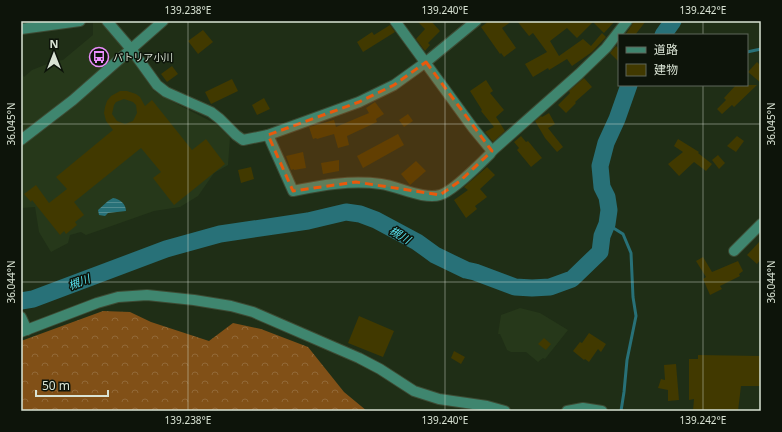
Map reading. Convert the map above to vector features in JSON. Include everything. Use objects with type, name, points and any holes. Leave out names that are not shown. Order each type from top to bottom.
[{"type":"street","points":[[21,29],[80,21]]},
{"type":"street","points":[[107,21],[131,49],[157,85],[166,92],[210,112],[243,140],[268,135],[359,102],[394,85],[426,62],[476,21]]},
{"type":"street","points":[[21,140],[73,100],[163,21]]},
{"type":"street","points":[[395,21],[473,128],[492,150]]},
{"type":"street","points":[[268,135],[293,191],[316,186],[356,182],[382,184],[426,195],[440,195],[460,181],[490,154],[492,150],[579,74],[606,48],[627,21]]},
{"type":"street","points":[[734,251],[761,224]]},
{"type":"street","points":[[23,326],[118,297],[147,296],[194,300],[231,306],[253,312],[359,358],[380,369],[414,391],[439,399],[487,406],[505,411]]},
{"type":"street","points":[[567,411],[583,408],[602,411]]},
{"type":"highlighted area","points":[[426,62],[492,151],[460,181],[440,195],[356,182],[293,191],[268,135],[359,102],[394,85]]},
{"type":"shaded area","name":"パトリア小川","points":[[104,21],[131,56],[154,91],[216,124],[230,137],[228,165],[214,173],[198,196],[180,207],[154,211],[86,235],[81,232],[70,235],[68,243],[51,252],[39,232],[35,207],[21,208],[21,72],[24,77],[32,70],[55,61],[63,60],[93,35],[93,22]]},
{"type":"shaded area","points":[[520,308],[540,313],[568,330],[545,359],[543,358],[538,362],[526,352],[511,352],[507,350],[500,334],[498,334],[501,315]]},
{"type":"green space","points":[[103,311],[130,312],[151,322],[209,341],[233,323],[261,329],[308,347],[344,392],[367,411],[21,411],[21,341]]},
{"type":"water","points":[[113,198],[122,202],[126,211],[108,213],[105,216],[99,215],[98,210]]},
{"type":"building","points":[[417,21],[431,21],[440,31],[428,43],[430,45],[425,51],[416,39],[425,29]]},
{"type":"building","points":[[489,21],[512,21],[502,28],[516,48],[504,57],[501,53],[500,54],[481,27]]},
{"type":"building","points":[[517,21],[615,21],[604,33],[593,22],[577,38],[567,28],[550,41],[559,56],[583,39],[591,46],[602,33],[606,37],[592,52],[572,66],[567,59],[549,70],[548,68],[533,77],[525,64],[547,52],[533,33],[529,36]]},
{"type":"building","points":[[633,21],[646,21],[636,34],[626,34]]},
{"type":"building","points":[[390,25],[395,32],[363,52],[357,42],[372,32],[374,35]]},
{"type":"building","points":[[203,30],[213,42],[198,54],[188,41]]},
{"type":"building","points":[[616,46],[618,48],[618,61],[610,53]]},
{"type":"building","points":[[757,62],[761,66],[761,83],[748,72]]},
{"type":"building","points":[[172,66],[178,74],[167,82],[161,74]]},
{"type":"building","points":[[584,78],[592,87],[575,102],[576,103],[566,113],[558,105],[570,93],[569,91]]},
{"type":"building","points":[[232,79],[238,91],[211,104],[205,92]]},
{"type":"building","points":[[486,80],[493,91],[490,93],[504,110],[496,117],[505,131],[493,142],[485,132],[494,127],[481,111],[482,110],[470,91]]},
{"type":"building","points":[[757,85],[734,107],[732,105],[722,114],[717,109],[726,100],[724,98],[735,86]]},
{"type":"building","points":[[120,91],[127,91],[140,97],[145,106],[152,100],[192,150],[206,139],[225,164],[174,205],[153,178],[161,172],[141,148],[74,202],[84,215],[75,222],[77,225],[66,234],[64,231],[60,235],[32,200],[31,202],[24,194],[36,185],[49,203],[67,189],[56,177],[113,130],[106,121],[104,113],[107,101],[111,96]],"holes":[[[124,99],[133,102],[136,105],[137,113],[133,121],[125,124],[117,121],[112,114],[116,102]]]},
{"type":"building","points":[[264,98],[270,109],[257,115],[252,105]]},
{"type":"building","points":[[375,102],[384,114],[376,119],[377,122],[347,136],[349,145],[338,148],[334,134],[313,139],[309,127],[334,120],[336,127],[369,113],[366,108]]},
{"type":"building","points":[[549,113],[555,124],[548,128],[563,147],[557,152],[545,138],[535,121],[541,116],[542,117]]},
{"type":"building","points":[[408,114],[413,121],[404,127],[399,120]]},
{"type":"building","points":[[398,134],[404,145],[363,168],[357,156]]},
{"type":"building","points":[[521,136],[526,142],[528,141],[542,158],[531,167],[517,150],[519,148],[514,142]]},
{"type":"building","points":[[737,136],[744,141],[736,152],[727,146]]},
{"type":"building","points":[[678,139],[699,152],[698,153],[712,164],[706,171],[694,162],[679,176],[668,164],[683,152],[674,146]]},
{"type":"building","points":[[303,152],[306,168],[291,170],[286,156]]},
{"type":"building","points":[[718,155],[725,163],[719,169],[712,160]]},
{"type":"building","points":[[339,160],[339,171],[323,174],[321,163]]},
{"type":"building","points":[[416,161],[426,171],[410,185],[401,174]]},
{"type":"building","points":[[251,167],[254,179],[241,183],[238,170]]},
{"type":"building","points":[[487,167],[495,175],[480,189],[487,197],[475,206],[477,209],[466,218],[454,200],[468,190],[464,187]]},
{"type":"building","points":[[761,240],[761,259],[757,264],[747,255]]},
{"type":"building","points":[[703,257],[712,272],[738,261],[743,271],[739,274],[740,276],[720,286],[722,289],[710,295],[703,279],[706,277],[696,261]]},
{"type":"building","points":[[359,316],[394,331],[383,357],[348,343]]},
{"type":"building","points":[[589,333],[606,344],[601,352],[598,349],[589,362],[573,351],[580,342],[582,343]]},
{"type":"building","points":[[544,338],[551,344],[546,350],[538,344]]},
{"type":"building","points":[[454,351],[465,357],[461,364],[451,358]]},
{"type":"building","points":[[698,355],[761,356],[761,386],[741,386],[738,411],[693,411],[694,399],[689,400],[689,359],[698,359]]},
{"type":"building","points":[[676,364],[679,400],[668,401],[668,390],[658,388],[661,379],[665,380],[664,365]]},
{"type":"waterway","name":"槻川","points":[[664,34],[673,21]]},
{"type":"waterway","points":[[748,52],[761,49]]},
{"type":"waterway","name":"槻川","points":[[21,301],[33,299],[166,249],[220,234],[308,221],[346,212],[360,214],[376,220],[417,242],[435,255],[466,270],[515,287],[550,287],[572,279],[600,252],[602,236],[607,224],[609,210],[607,197],[602,187],[600,166],[606,143],[617,119],[629,86]]},
{"type":"waterway","points":[[607,224],[623,234],[631,253],[633,297],[636,316],[627,360],[621,411]]},
{"type":"place","name":"パトリア小川","points":[[99,57]]}]
